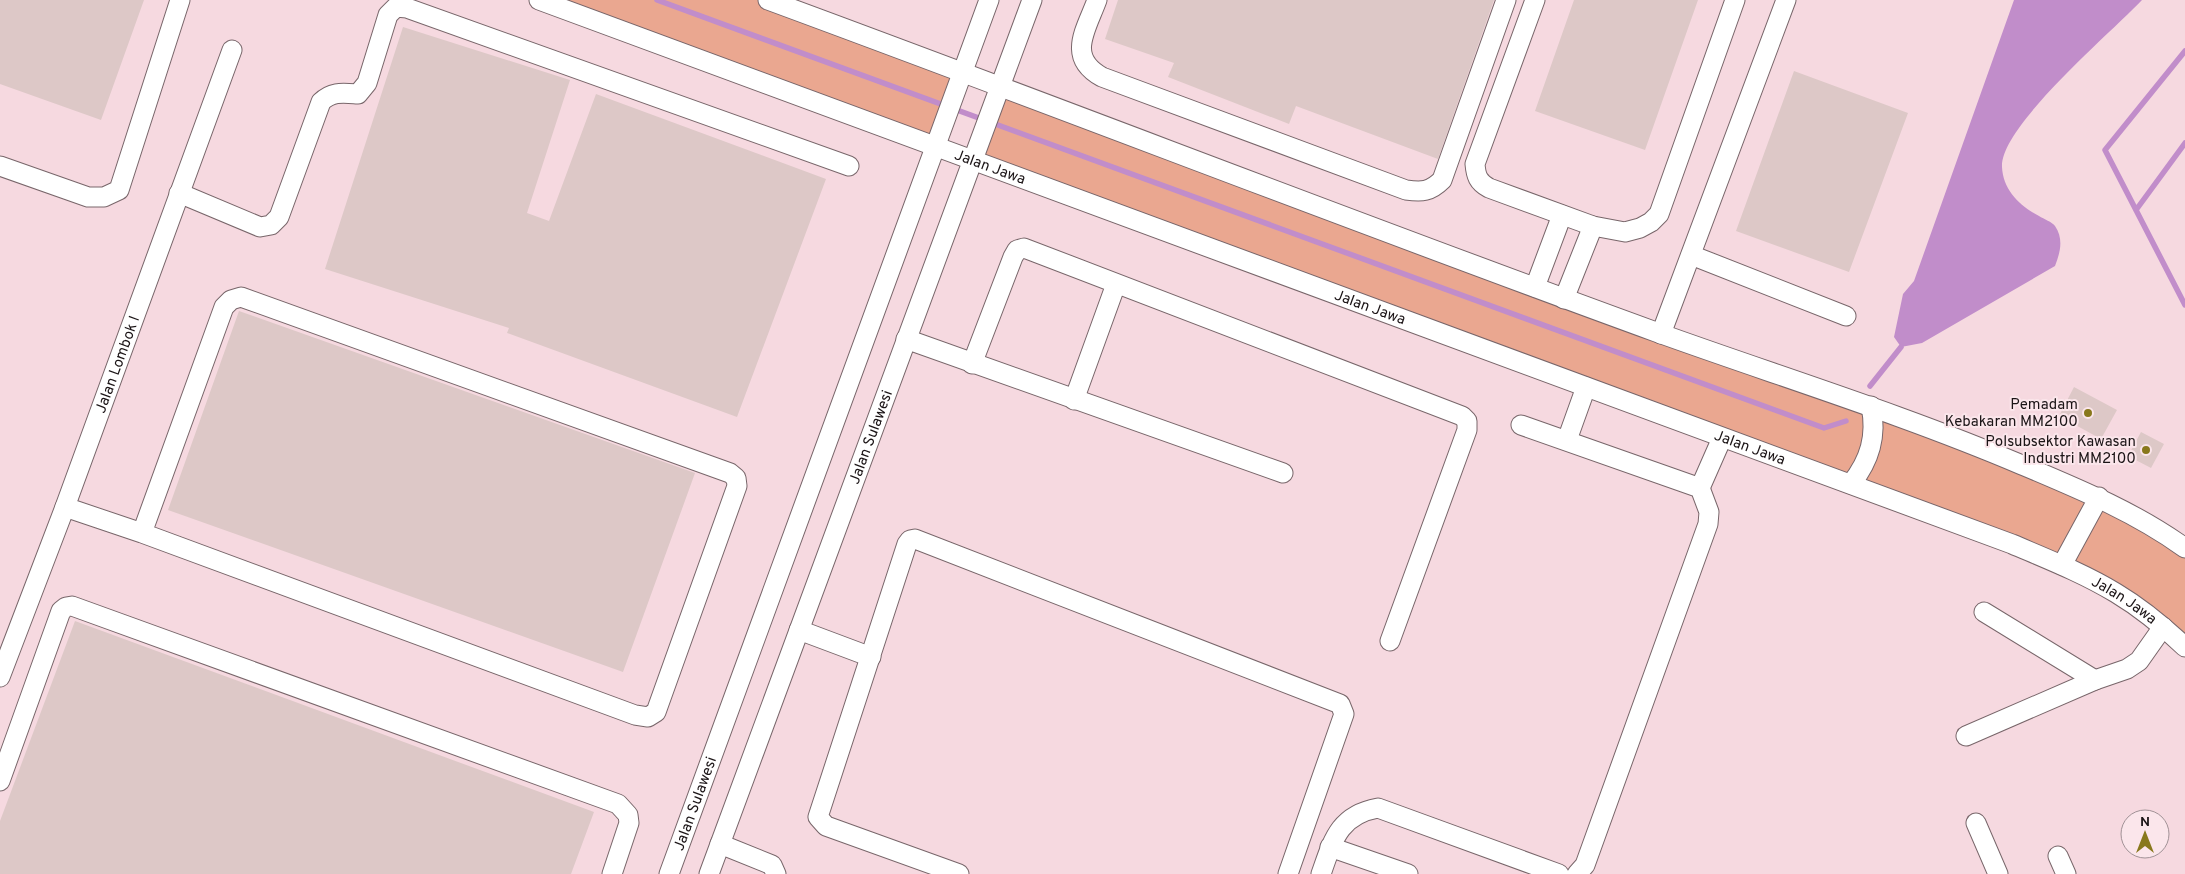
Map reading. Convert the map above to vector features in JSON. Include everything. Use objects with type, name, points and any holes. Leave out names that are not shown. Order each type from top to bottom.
[{"type":"street","points":[[0,166],[88,197],[104,197],[119,190],[180,0]]},
{"type":"street","name":"Jalan Jawa","points":[[539,0],[938,138],[1586,387],[2012,544],[2062,565],[2116,593],[2163,627],[2185,647]]},
{"type":"street","name":"Jalan Sulawesi","points":[[669,874],[989,0]]},
{"type":"street","name":"Jalan Sulawesi","points":[[709,874],[1032,0]]},
{"type":"street","points":[[1097,0],[1080,45],[1081,56],[1085,64],[1093,72],[1102,77],[1406,190],[1423,192],[1435,188],[1442,180],[1506,0]]},
{"type":"street","points":[[1536,0],[1475,164],[1476,176],[1481,183],[1489,188],[1592,226],[1625,232],[1640,228],[1651,222],[1659,214],[1735,0]]},
{"type":"street","points":[[1661,334],[1786,0]]},
{"type":"street","points":[[772,1],[997,93],[1661,334],[1871,406],[1985,449],[2099,497],[2166,534],[2185,548]]},
{"type":"street","points":[[179,193],[260,227],[271,225],[279,217],[321,102],[328,95],[336,93],[358,94],[368,83],[388,15],[396,7],[407,8],[850,166]]},
{"type":"street","name":"Jalan Lombok I","points":[[0,677],[65,507],[232,50]]},
{"type":"street","points":[[1534,287],[1562,215]]},
{"type":"street","points":[[1564,298],[1592,226]]},
{"type":"street","points":[[972,364],[1017,250],[1024,248],[1462,416],[1467,422],[1467,430],[1390,641]]},
{"type":"street","points":[[1691,255],[1846,316]]},
{"type":"street","points":[[1074,400],[1116,284]]},
{"type":"street","points":[[65,507],[142,533],[617,708],[648,717],[656,712],[737,486],[736,478],[730,473],[241,297],[231,300],[224,307],[142,533]]},
{"type":"street","points":[[906,339],[1283,473]]},
{"type":"street","points":[[1567,440],[1586,387]]},
{"type":"street","points":[[1851,484],[1867,461],[1872,448],[1874,434],[1871,406]]},
{"type":"street","points":[[1521,425],[1700,488]]},
{"type":"street","points":[[1577,874],[1585,865],[1708,524],[1709,512],[1700,488],[1722,438]]},
{"type":"street","points":[[2062,565],[2099,497]]},
{"type":"street","points":[[959,874],[826,826],[818,817],[907,544],[910,540],[915,539],[1340,704],[1344,714],[1288,874]]},
{"type":"street","points":[[0,781],[62,611],[66,607],[72,606],[618,804],[628,815],[629,823],[612,874]]},
{"type":"street","points":[[1984,612],[2095,680]]},
{"type":"street","points":[[1966,736],[2095,680],[2127,669],[2139,661],[2163,627]]},
{"type":"street","points":[[799,630],[871,657]]},
{"type":"street","points":[[1321,874],[1330,847],[1346,820],[1362,811],[1378,808],[1559,874]]},
{"type":"street","points":[[1976,823],[1998,874]]},
{"type":"street","points":[[720,844],[772,865],[776,874]]},
{"type":"street","points":[[1330,847],[1408,874]]},
{"type":"street","points":[[2058,856],[2066,874]]},
{"type":"shaded area","points":[[0,0],[2185,0],[2185,874],[0,874]]},
{"type":"shaded area","points":[[539,0],[768,0],[962,71],[935,145]]},
{"type":"shaded area","points":[[2014,0],[2142,0],[2060,80],[2019,128],[2006,149],[2002,167],[2009,190],[2019,202],[2052,223],[2058,231],[2060,246],[2055,266],[1922,343],[1901,347],[1894,337],[1903,294],[1914,281]]},
{"type":"shaded area","points":[[1000,85],[2099,497],[2185,548],[2185,647],[2116,593],[972,159]]},
{"type":"building","points":[[0,0],[144,0],[101,120],[0,84]]},
{"type":"building","points":[[1118,0],[1494,0],[1438,159],[1296,106],[1289,124],[1168,77],[1174,63],[1105,39]]},
{"type":"building","points":[[1574,0],[1698,0],[1645,150],[1535,111]]},
{"type":"building","points":[[403,27],[570,80],[527,213],[549,221],[596,94],[826,179],[737,417],[507,333],[509,328],[325,269]]},
{"type":"building","points":[[1794,71],[1908,113],[1849,272],[1736,231]]},
{"type":"building","points":[[239,311],[695,473],[623,672],[168,510]]},
{"type":"building","name":"Pemadam Kebakaran MM2100","points":[[2074,387],[2117,410],[2101,439],[2059,416]]},
{"type":"building","name":"Polsubsektor Kawasan Industri MM2100","points":[[2141,432],[2164,444],[2151,468],[2128,456]]},
{"type":"building","points":[[75,621],[594,812],[571,874],[0,874],[0,821]]},
{"type":"waterway","points":[[657,0],[1824,428],[1846,421]]},
{"type":"waterway","points":[[2185,51],[2105,150],[2185,305]]},
{"type":"waterway","points":[[2136,210],[2185,143]]},
{"type":"waterway","points":[[1870,386],[1901,347]]},
{"type":"place","name":"Pemadam Kebakaran MM2100","points":[[2088,413]]},
{"type":"place","name":"Polsubsektor Kawasan Industri MM2100","points":[[2146,450]]}]
